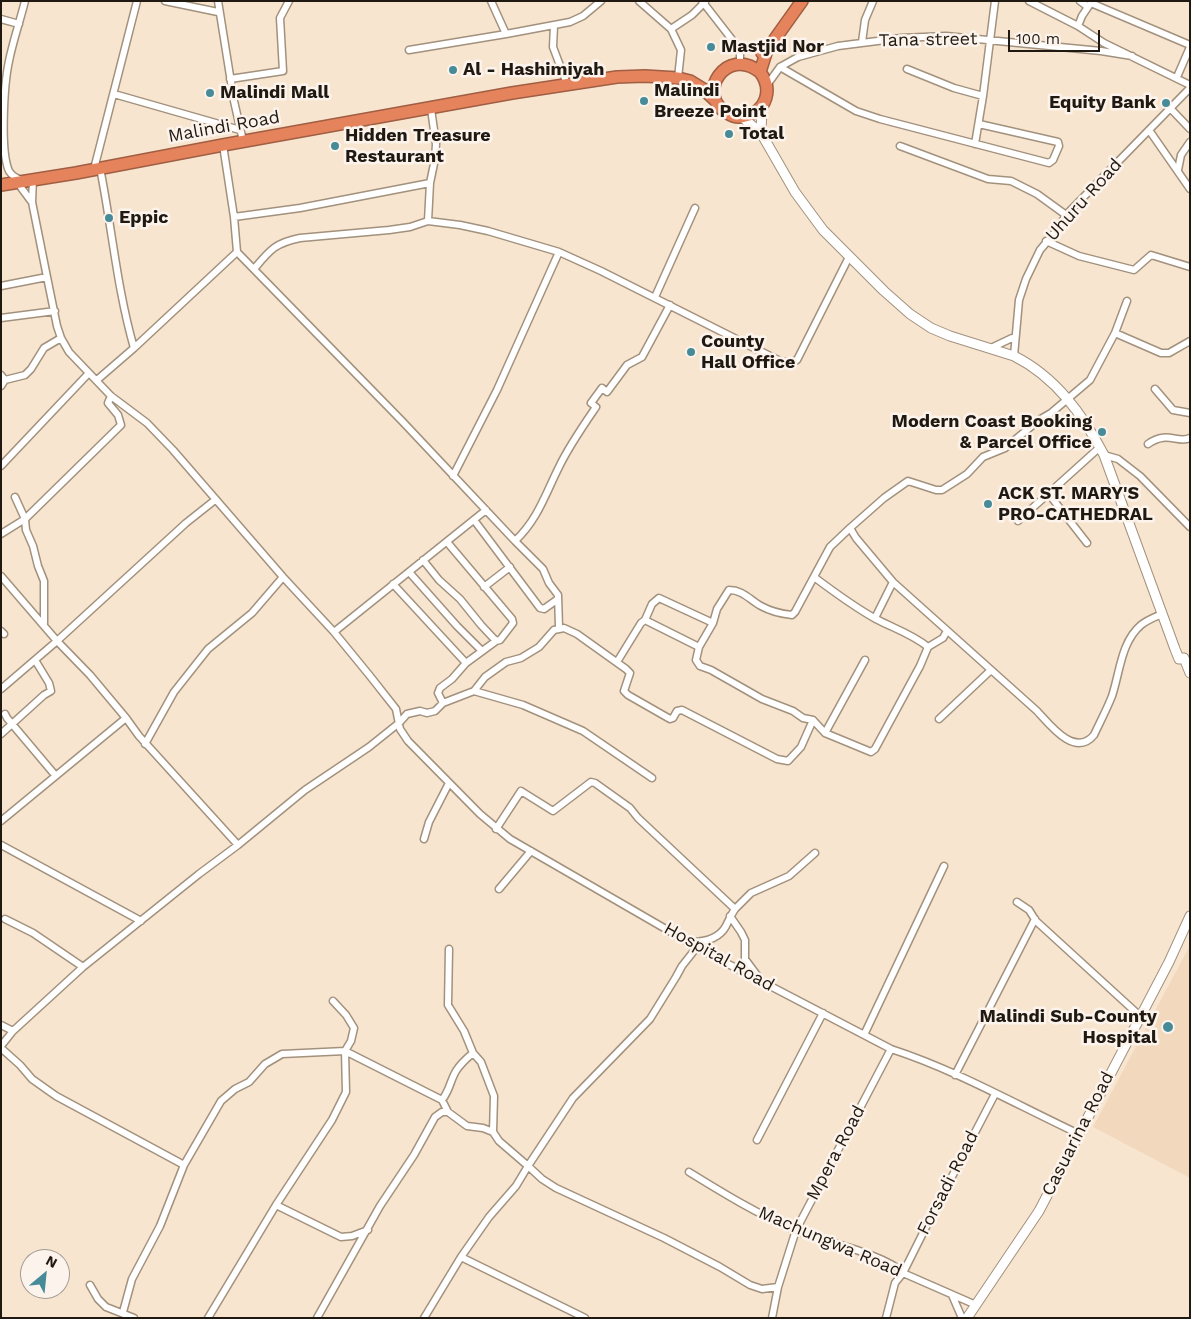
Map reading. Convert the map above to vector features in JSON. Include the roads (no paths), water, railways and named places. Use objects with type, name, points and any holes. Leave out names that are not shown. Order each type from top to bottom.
[{"type":"highway","points":[[760,72],[767,50],[802,1]]},
{"type":"highway","points":[[743,63],[754,66],[760,72],[767,85],[768,93],[762,107],[753,114],[742,117],[726,113],[719,107],[715,100],[714,89],[716,79],[730,65],[743,63],[767,50]]},
{"type":"highway","name":"Malindi Road","points":[[1,185],[222,145],[241,136],[431,109],[567,84],[631,76],[678,78],[690,81],[715,100]]},
{"type":"highway","name":"Malindi Road","points":[[690,81],[716,79]]},
{"type":"street","points":[[25,1],[8,63],[2,124],[8,170],[12,176],[25,181]]},
{"type":"street","points":[[134,348],[124,312],[109,213],[97,169],[137,1]]},
{"type":"street","points":[[165,1],[218,12]]},
{"type":"street","points":[[114,94],[241,136],[218,12],[218,1]]},
{"type":"street","points":[[230,79],[283,71],[280,18],[290,1]]},
{"type":"street","points":[[491,1],[496,5],[506,34]]},
{"type":"street","points":[[409,50],[554,26],[577,20],[601,1]]},
{"type":"street","points":[[639,1],[671,29],[681,50],[678,78]]},
{"type":"street","points":[[862,42],[865,20],[873,1]]},
{"type":"street","points":[[975,144],[995,1]]},
{"type":"street","points":[[1029,1],[1078,26],[1104,43],[1177,77],[1190,86]]},
{"type":"street","points":[[1080,1],[1190,46],[1177,77]]},
{"type":"street","points":[[671,29],[692,15],[704,2],[737,46],[743,63]]},
{"type":"street","points":[[1078,26],[1090,4]]},
{"type":"street","points":[[1,19],[19,24]]},
{"type":"street","points":[[554,26],[554,51],[567,84]]},
{"type":"street","name":"Tana street","points":[[767,85],[780,67],[807,54],[862,42],[922,37],[946,36],[1101,51],[1132,56]]},
{"type":"street","points":[[1101,51],[1104,43]]},
{"type":"street","points":[[780,67],[867,116],[1049,163],[1053,160],[1059,146],[1058,142],[979,124]]},
{"type":"street","points":[[907,69],[954,88],[983,96]]},
{"type":"street","name":"Uhuru Road","points":[[1011,356],[1019,300],[1026,279],[1046,241],[1053,236],[1066,215],[1190,86]]},
{"type":"street","points":[[761,133],[762,107]]},
{"type":"street","points":[[1170,108],[1190,129]]},
{"type":"street","points":[[428,221],[430,183],[436,144],[431,109]]},
{"type":"street","points":[[742,117],[761,133],[776,162],[822,230],[910,314],[931,328],[950,336],[1024,361],[1051,382],[1067,398],[1089,426],[1102,451],[1179,659],[1184,658],[1190,673]]},
{"type":"street","points":[[1149,130],[1190,190]]},
{"type":"street","points":[[1178,170],[1181,155],[1190,142]]},
{"type":"street","points":[[222,145],[234,217],[237,252],[543,569],[558,599],[559,628]]},
{"type":"street","points":[[900,146],[988,180],[1011,181],[1037,194],[1066,215]]},
{"type":"street","points":[[1,534],[25,519],[121,425],[118,415],[108,403],[111,396],[69,352],[61,338],[32,202],[25,181]]},
{"type":"street","points":[[25,181],[32,202]]},
{"type":"street","points":[[234,217],[300,208],[430,183]]},
{"type":"street","points":[[655,297],[695,208]]},
{"type":"street","points":[[254,269],[272,250],[286,241],[300,238],[389,230],[410,227],[428,221],[460,225],[488,231],[560,252],[655,297],[782,362],[792,362],[796,360],[849,257]]},
{"type":"street","points":[[1046,241],[1080,256],[1134,270],[1152,255],[1190,267]]},
{"type":"street","points":[[97,380],[237,252]]},
{"type":"street","points":[[453,476],[497,390],[560,252]]},
{"type":"street","points":[[1,286],[47,277]]},
{"type":"street","points":[[946,631],[943,638],[928,647],[874,751],[867,752],[825,733],[813,720],[804,718],[793,711],[762,699],[711,670],[700,666],[696,660],[699,647],[713,623],[717,609],[729,590],[735,590],[744,594],[762,606],[780,613],[792,615],[796,612],[830,547],[904,482],[913,481],[936,490],[942,490],[967,474],[983,457],[1005,448],[1090,380],[1115,333],[1127,300]]},
{"type":"street","points":[[515,541],[526,531],[539,512],[560,466],[596,407],[591,403],[602,388],[607,392],[627,365],[642,357],[670,305]]},
{"type":"street","points":[[1,318],[55,311]]},
{"type":"street","points":[[1115,333],[1161,353],[1169,353],[1190,341]]},
{"type":"street","points":[[3,381],[25,375],[44,348],[61,338]]},
{"type":"street","points":[[990,349],[1014,338],[1024,361]]},
{"type":"street","points":[[1,466],[89,373]]},
{"type":"street","points":[[1155,389],[1173,410],[1190,413]]},
{"type":"street","name":"Hospital Road","points":[[111,396],[147,423],[178,456],[283,578],[334,632],[396,709],[402,733],[408,741],[496,829],[510,839],[697,947],[823,1014],[891,1049],[918,1058],[1079,1134]]},
{"type":"street","points":[[1148,444],[1155,439],[1166,437],[1186,440],[1190,438]]},
{"type":"street","points":[[1018,521],[1048,493],[1102,451]]},
{"type":"street","points":[[1102,451],[1118,459],[1140,476],[1190,527]]},
{"type":"street","points":[[1048,493],[1087,543]]},
{"type":"street","points":[[15,497],[25,519],[26,530],[44,581],[44,624]]},
{"type":"street","points":[[1,689],[57,641],[186,523],[215,500]]},
{"type":"street","points":[[334,632],[486,510]]},
{"type":"street","points":[[474,520],[540,608],[544,609],[558,599]]},
{"type":"street","points":[[850,528],[856,538],[893,582],[1064,738],[1075,743],[1083,742],[1094,735],[1111,697],[1121,666],[1121,658],[1128,642],[1140,626],[1162,614]]},
{"type":"street","points":[[443,703],[438,693],[439,690],[466,663],[500,640],[513,623],[512,619],[447,542]]},
{"type":"street","points":[[423,560],[496,641]]},
{"type":"street","points":[[484,587],[510,566]]},
{"type":"street","points":[[409,572],[482,651]]},
{"type":"street","points":[[1,576],[57,641],[90,675],[145,744],[238,845]]},
{"type":"street","points":[[814,577],[845,600],[875,618],[920,640],[928,647]]},
{"type":"street","points":[[145,744],[174,692],[208,649],[252,613],[283,578]]},
{"type":"street","points":[[875,618],[893,582]]},
{"type":"street","points":[[393,584],[466,663]]},
{"type":"street","points":[[617,662],[641,623],[645,620],[652,604],[659,598],[713,623]]},
{"type":"street","points":[[645,620],[699,647]]},
{"type":"street","points":[[184,1164],[106,1125],[56,1096],[32,1080],[20,1064],[1,1047],[13,1031],[83,967],[305,790],[350,761],[399,724],[406,714],[420,711],[427,713],[435,711],[443,703],[474,691],[485,677],[506,662],[521,658],[539,647],[554,630],[564,628],[576,634],[630,672],[624,691],[628,695],[671,719],[677,711],[682,710],[777,760],[788,761],[801,747],[813,720]]},
{"type":"street","points":[[1,734],[44,695],[51,691],[49,683],[35,660]]},
{"type":"street","points":[[825,733],[865,660]]},
{"type":"street","points":[[940,719],[990,670]]},
{"type":"street","points":[[474,691],[522,705],[583,731],[652,778]]},
{"type":"street","points":[[5,714],[6,718],[55,775]]},
{"type":"street","points":[[1,821],[126,718]]},
{"type":"street","points":[[496,829],[521,791],[553,811],[591,782],[595,783],[630,808],[634,814],[735,909]]},
{"type":"street","points":[[424,839],[428,822],[449,783]]},
{"type":"street","points":[[1,845],[141,921]]},
{"type":"street","points":[[500,889],[531,851]]},
{"type":"street","points":[[689,942],[711,939],[720,934],[726,927],[735,909],[752,893],[789,876],[816,853]]},
{"type":"street","points":[[864,1035],[944,866]]},
{"type":"street","points":[[1018,902],[1029,910],[1035,919],[1140,1016]]},
{"type":"street","points":[[730,916],[742,932],[745,940],[746,959],[761,981]]},
{"type":"street","name":"Casuarina Road","points":[[968,1318],[1039,1210],[1190,916]]},
{"type":"street","points":[[5,919],[33,932],[83,967]]},
{"type":"street","points":[[955,1075],[1035,919]]},
{"type":"street","points":[[424,1318],[461,1257],[489,1217],[516,1186],[572,1098],[650,1019],[682,966],[697,947]]},
{"type":"street","points":[[449,949],[448,1005],[464,1031],[473,1053],[481,1062],[494,1096],[493,1132],[499,1142],[542,1179],[556,1188],[671,1242],[750,1285],[762,1289],[778,1287]]},
{"type":"street","points":[[208,1318],[276,1206],[332,1120],[346,1092],[345,1051],[351,1041],[354,1028],[346,1015],[333,1001]]},
{"type":"street","points":[[757,1140],[823,1014]]},
{"type":"street","points":[[1,1025],[13,1031]]},
{"type":"street","name":"Mpera Road","points":[[772,1318],[778,1287],[796,1230],[891,1049]]},
{"type":"street","points":[[123,1312],[132,1279],[160,1226],[184,1164],[221,1101],[235,1089],[249,1082],[265,1064],[282,1054],[345,1051],[442,1100],[448,1112],[467,1126],[483,1128],[493,1132]]},
{"type":"street","points":[[442,1100],[449,1092],[455,1072],[473,1053]]},
{"type":"street","name":"Forsadi Road","points":[[886,1318],[896,1283],[903,1273],[995,1094]]},
{"type":"street","points":[[316,1318],[435,1117],[442,1112],[448,1112]]},
{"type":"street","name":"Machungwa Road","points":[[688,1172],[730,1197],[796,1230],[879,1259],[898,1268],[903,1273],[976,1305]]},
{"type":"street","points":[[276,1206],[341,1238],[368,1230]]},
{"type":"street","points":[[461,1257],[585,1318]]},
{"type":"street","points":[[90,1285],[106,1307],[123,1312],[134,1318]]},
{"type":"street","points":[[952,1295],[962,1318]]},
{"type":"place","name":"Mastjid Nor","points":[[711,47]]},
{"type":"place","name":"Al - Hashimiyah","points":[[453,70]]},
{"type":"place","name":"Malindi Mall","points":[[210,93]]},
{"type":"place","name":"Malindi Breeze Point","points":[[644,101]]},
{"type":"place","name":"Equity Bank","points":[[1166,103]]},
{"type":"place","name":"Total","points":[[729,134]]},
{"type":"place","name":"Hidden Treasure Restaurant","points":[[335,146]]},
{"type":"place","name":"Eppic","points":[[109,218]]},
{"type":"place","name":"County Hall Office","points":[[691,352]]},
{"type":"place","name":"Modern Coast Booking & Parcel Office","points":[[1102,432]]},
{"type":"place","name":"ACK ST. MARY'S PRO-CATHEDRAL","points":[[988,504]]},
{"type":"place","name":"Malindi Sub-County Hospital","points":[[1168,1027]]}]
